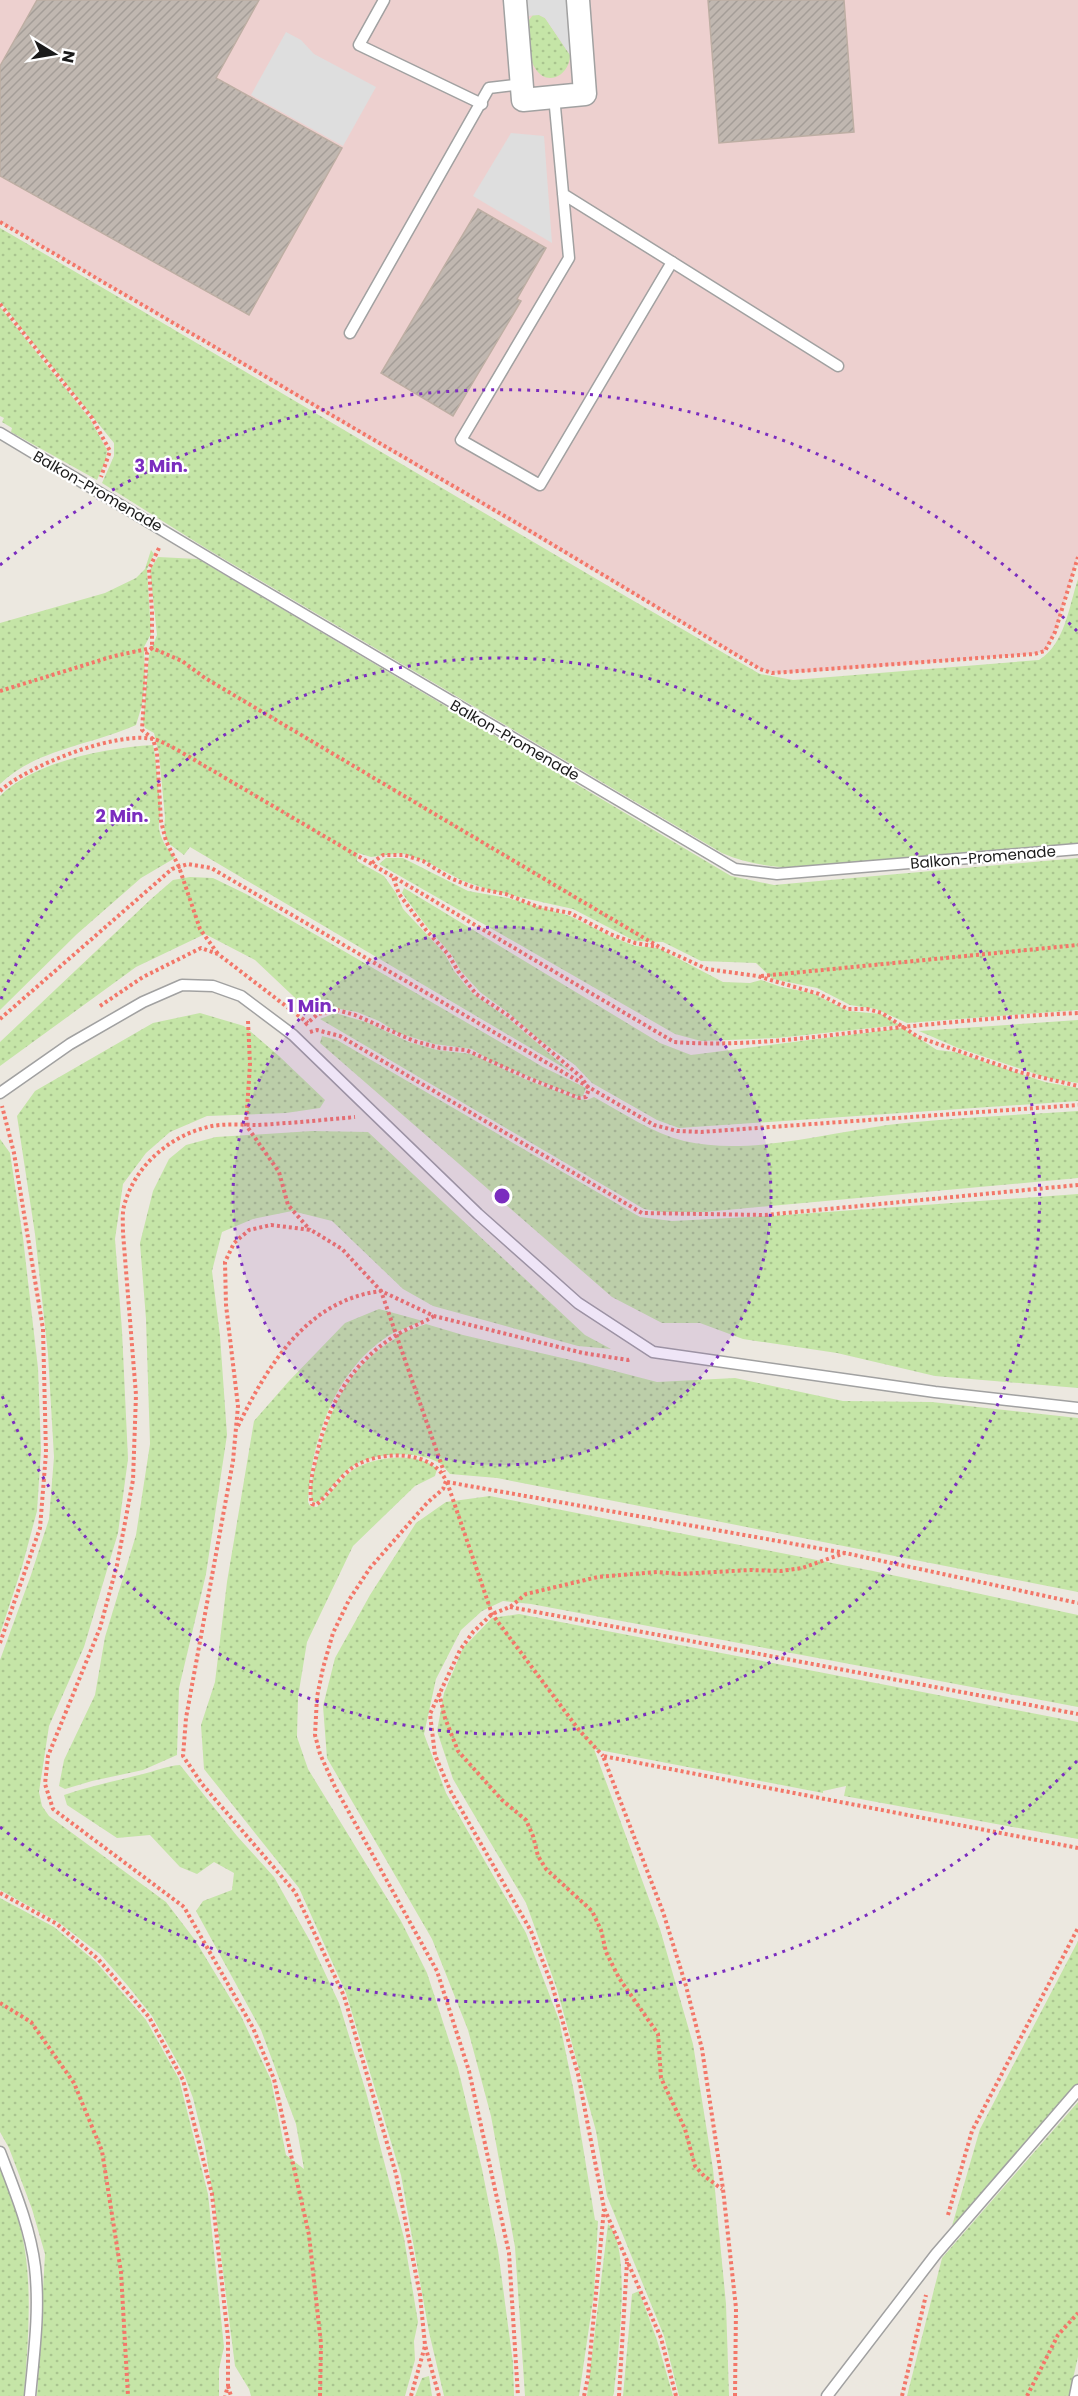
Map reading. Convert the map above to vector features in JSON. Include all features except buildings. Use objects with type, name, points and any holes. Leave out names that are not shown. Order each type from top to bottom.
[{"type":"street","points":[[515,0],[523,100],[585,94],[578,0]]},
{"type":"lane","points":[[384,0],[359,45],[482,104]]},
{"type":"lane","points":[[350,333],[482,104],[489,88],[522,84]]},
{"type":"lane","points":[[554,96],[569,258],[461,440],[540,484],[672,262]]},
{"type":"lane","points":[[563,194],[838,366]]},
{"type":"lane","name":"Balkon-Promenade","points":[[0,433],[362,650],[735,869],[777,874],[1078,849]]},
{"type":"lane","points":[[0,1093],[70,1044],[143,1002],[182,985],[213,986],[241,996],[293,1035],[478,1214],[578,1303],[653,1352],[935,1392],[1078,1408]]},
{"type":"lane","points":[[827,2396],[936,2254],[1078,2090]]},
{"type":"lane","points":[[0,2152],[23,2211],[35,2266],[38,2319],[30,2396]]},
{"type":"lane","points":[[1075,2396],[1078,2381]]},
{"type":"path","points":[[0,222],[772,674],[1022,655],[1045,651],[1055,632],[1078,557]]},
{"type":"path","points":[[0,304],[92,418],[110,451],[107,465],[94,489]]},
{"type":"path","points":[[167,532],[149,569],[152,648],[147,653],[142,730],[153,739],[210,769],[674,1042],[713,1044],[784,1040],[991,1017],[1078,1013]]},
{"type":"path","points":[[0,691],[114,656],[152,648],[182,662],[205,678],[661,948],[707,969],[757,976],[819,994],[848,1009],[867,1009],[882,1013],[918,1037],[1020,1072],[1078,1086]]},
{"type":"path","points":[[0,791],[36,766],[70,754],[116,740],[153,739]]},
{"type":"path","points":[[153,739],[157,753],[161,821],[166,841],[179,867],[200,929],[218,954]]},
{"type":"path","points":[[372,864],[383,855],[404,855],[423,861],[450,878],[474,888],[506,894],[538,907],[570,913],[610,934],[661,948]]},
{"type":"path","points":[[0,1019],[138,897],[172,869],[188,864],[211,868],[654,1125],[677,1131],[712,1131],[1078,1106]]},
{"type":"path","points":[[392,876],[399,894],[426,930],[448,954],[476,994],[509,1016],[581,1077],[589,1089]]},
{"type":"path","points":[[757,976],[1078,945]]},
{"type":"path","points":[[248,1002],[250,1064],[246,1125],[279,1172],[288,1205],[310,1230],[342,1249],[381,1291],[434,1316],[583,1353],[628,1360],[653,1352]]},
{"type":"path","points":[[293,1035],[318,1014],[337,1010],[356,1015],[414,1041],[440,1048],[466,1050],[510,1071],[579,1098],[586,1097],[589,1089]]},
{"type":"path","points":[[293,1035],[317,1030],[340,1036],[642,1214],[765,1215],[1078,1185]]},
{"type":"path","points":[[0,1100],[14,1153],[43,1329],[46,1453],[40,1528],[0,1643]]},
{"type":"path","points":[[320,2396],[321,2344],[309,2235],[274,2079],[253,2028],[184,1907],[52,1809],[45,1784],[48,1756],[100,1628],[117,1565],[133,1480],[136,1395],[124,1262],[124,1207],[141,1168],[179,1138],[208,1127],[298,1123],[374,1115]]},
{"type":"path","points":[[310,1230],[271,1225],[249,1230],[234,1243],[225,1262],[226,1305],[238,1406],[233,1461],[186,1718],[183,1756],[202,1784],[295,1892],[344,1995],[396,2174],[420,2295],[425,2345],[439,2396]]},
{"type":"path","points":[[381,1291],[492,1614],[579,1730],[603,1756],[663,1912],[686,1986],[702,2049],[723,2189],[736,2308],[735,2396]]},
{"type":"path","points":[[236,1429],[255,1390],[272,1365],[320,1314],[345,1299],[381,1291]]},
{"type":"path","points":[[434,1316],[396,1335],[365,1359],[348,1378],[337,1396],[323,1429],[311,1485],[310,1496],[312,1504],[316,1506],[352,1468],[391,1455],[403,1455],[430,1462],[441,1470],[446,1481],[443,1489],[427,1503],[382,1553],[349,1600],[333,1633],[323,1668],[317,1697],[315,1735],[320,1754],[335,1787],[437,1971],[469,2071],[509,2253],[518,2396]]},
{"type":"path","points":[[446,1481],[845,1553],[1078,1603]]},
{"type":"path","points":[[676,2396],[661,2338],[604,2208],[578,2074],[552,1985],[531,1931],[450,1790],[435,1755],[430,1714],[460,1650],[473,1632],[492,1614],[510,1607],[526,1594],[598,1577],[658,1572],[680,1574],[750,1569],[781,1571],[802,1568],[845,1553]]},
{"type":"path","points":[[510,1607],[1078,1714]]},
{"type":"path","points":[[439,1692],[445,1718],[458,1751],[502,1800],[526,1820],[538,1856],[546,1869],[592,1911],[601,1930],[606,1952],[620,1978],[658,2034],[661,2078],[685,2129],[695,2166],[704,2176],[723,2189]]},
{"type":"path","points":[[603,1756],[1078,1848]]},
{"type":"path","points":[[0,1893],[57,1924],[98,1959],[149,2017],[183,2080],[212,2194],[228,2338],[228,2386],[225,2396]]},
{"type":"path","points":[[946,2221],[972,2132],[1078,1928]]},
{"type":"path","points":[[0,2003],[31,2022],[74,2083],[102,2151],[121,2272],[128,2396]]},
{"type":"path","points":[[584,2396],[604,2208]]},
{"type":"path","points":[[902,2396],[936,2254]]},
{"type":"path","points":[[620,2396],[627,2259]]},
{"type":"path","points":[[1028,2396],[1058,2335],[1078,2313]]},
{"type":"path","points":[[411,2396],[425,2345]]},
{"type":"path","points":[[228,2386],[231,2396]]},
{"type":"shaded area","points":[[0,0],[1078,0],[1078,557],[1055,632],[1045,651],[1034,654],[809,672],[772,673],[760,669],[0,222]]},
{"type":"shaded area","points":[[526,0],[566,0],[570,55],[545,18],[539,15],[527,16]]},
{"type":"shaded area","points":[[286,32],[301,40],[314,54],[376,87],[343,146],[251,95]]},
{"type":"shaded area","points":[[511,133],[544,136],[552,243],[473,196]]},
{"type":"green space","points":[[533,15],[545,18],[570,55],[566,68],[557,76],[551,78],[540,74],[532,63],[529,20]]},
{"type":"green space","points":[[0,228],[760,674],[793,680],[1039,660],[1055,644],[1065,624],[1078,579],[1078,844],[798,868],[759,864],[722,853],[207,549],[102,483],[114,456],[114,443],[0,302]]},
{"type":"green space","points":[[0,307],[90,419],[107,450],[106,460],[97,480],[11,432],[12,428],[2,422],[4,418],[0,416]]},
{"type":"green space","points":[[151,550],[154,554],[147,569],[151,634],[144,647],[145,682],[136,725],[47,755],[14,772],[0,784],[0,623],[105,593],[136,578],[145,569]]},
{"type":"green space","points":[[158,557],[198,559],[731,876],[774,885],[1078,858],[1078,1010],[907,1023],[876,1009],[850,1005],[817,988],[773,979],[756,963],[701,961],[663,942],[635,941],[573,909],[493,891],[463,881],[427,862],[401,853],[371,857],[358,853],[357,861],[384,876],[396,893],[403,909],[445,954],[454,971],[473,994],[509,1019],[571,1072],[190,847],[184,855],[168,843],[164,832],[165,817],[159,754],[154,733],[145,728],[143,721],[149,655],[157,635],[150,570]]},
{"type":"green space","points":[[153,745],[160,804],[159,829],[165,845],[175,858],[141,878],[77,934],[0,1010],[0,796],[32,774],[72,758],[114,749]]},
{"type":"green space","points":[[386,858],[403,858],[468,891],[508,898],[570,916],[635,946],[658,948],[723,982],[750,983],[761,980],[781,987],[812,993],[848,1011],[881,1014],[900,1025],[777,1038],[701,1041],[675,1034],[379,864]]},
{"type":"green space","points":[[190,877],[213,878],[246,894],[543,1067],[586,1088],[583,1096],[579,1097],[493,1062],[472,1049],[434,1044],[398,1033],[379,1021],[357,1012],[335,1008],[310,1012],[255,960],[205,934],[136,967],[0,1066],[0,1042],[173,880]]},
{"type":"green space","points":[[404,888],[660,1043],[691,1055],[903,1028],[937,1050],[955,1052],[1045,1082],[1078,1088],[1078,1101],[679,1128],[657,1120],[592,1083],[575,1065],[480,992],[461,971],[451,954],[427,927],[402,893]]},
{"type":"green space","points":[[200,1013],[244,1026],[325,1100],[320,1108],[286,1113],[207,1116],[170,1132],[146,1153],[123,1184],[115,1239],[128,1459],[118,1533],[84,1647],[49,1726],[39,1792],[42,1806],[49,1816],[166,1902],[195,1940],[241,2016],[271,2080],[286,2155],[304,2169],[296,2124],[261,2030],[196,1911],[203,1901],[232,1890],[234,1873],[214,1862],[197,1874],[180,1867],[150,1835],[117,1838],[67,1805],[64,1795],[180,1765],[237,1836],[274,1877],[310,1941],[339,2003],[366,2092],[404,2238],[418,2322],[414,2341],[415,2360],[405,2396],[251,2396],[235,2366],[205,2147],[193,2098],[184,2074],[152,2016],[100,1954],[58,1922],[0,1890],[0,1660],[49,1519],[54,1457],[48,1354],[35,1234],[17,1116],[35,1091],[153,1023]]},
{"type":"green space","points":[[335,1013],[366,1022],[409,1042],[437,1050],[471,1054],[527,1080],[578,1099],[587,1100],[594,1097],[661,1133],[684,1141],[711,1145],[766,1144],[905,1123],[1078,1111],[1078,1178],[705,1212],[662,1212],[644,1209],[320,1019]]},
{"type":"green space","points":[[1078,1020],[1078,1083],[1051,1079],[958,1048],[919,1031]]},
{"type":"green space","points":[[322,1036],[337,1040],[640,1217],[672,1221],[771,1216],[1078,1194],[1078,1388],[935,1376],[837,1353],[743,1339],[700,1323],[662,1323],[612,1297],[320,1043]]},
{"type":"green space","points":[[312,1131],[368,1132],[585,1335],[611,1349],[578,1346],[433,1306],[403,1289],[332,1221],[292,1211],[253,1219],[222,1232],[212,1271],[220,1336],[227,1435],[206,1574],[179,1688],[177,1755],[143,1770],[65,1789],[59,1786],[64,1760],[95,1695],[105,1637],[136,1535],[150,1444],[146,1319],[140,1243],[153,1191],[169,1159],[186,1145],[216,1137]]},
{"type":"green space","points":[[0,1139],[10,1153],[23,1238],[38,1368],[41,1450],[37,1511],[0,1634]]},
{"type":"green space","points":[[379,1309],[423,1321],[388,1336],[369,1351],[353,1368],[340,1388],[320,1432],[314,1455],[308,1502],[310,1506],[317,1507],[348,1474],[372,1461],[408,1458],[429,1463],[437,1469],[435,1476],[415,1486],[353,1546],[307,1642],[298,1697],[297,1737],[308,1769],[401,1921],[427,1973],[458,2068],[482,2169],[498,2250],[513,2363],[514,2396],[444,2396],[429,2332],[401,2175],[346,1993],[299,1888],[204,1769],[201,1725],[215,1682],[227,1582],[254,1421],[345,1323]]},
{"type":"green space","points":[[426,1324],[657,1382],[735,1378],[843,1401],[932,1402],[1078,1418],[1078,1592],[497,1478],[450,1474],[432,1459],[408,1454],[382,1456],[359,1463],[342,1475],[319,1502],[313,1502],[312,1482],[322,1441],[335,1406],[344,1390],[366,1361],[398,1337],[396,1335]]},
{"type":"green space","points":[[490,1496],[873,1571],[1078,1615],[1078,1707],[531,1604],[503,1601],[482,1611],[461,1630],[436,1679],[424,1734],[446,1793],[526,1933],[559,2020],[574,2092],[595,2220],[598,2221],[594,2293],[579,2396],[525,2396],[515,2247],[491,2116],[468,2030],[432,1939],[327,1758],[323,1706],[335,1658],[370,1595],[416,1523],[446,1502]]},
{"type":"green space","points":[[519,1614],[1078,1722],[1078,1839],[844,1796],[846,1786],[823,1791],[823,1793],[594,1749],[660,1929],[693,2044],[713,2169],[726,2304],[729,2396],[679,2396],[664,2336],[607,2196],[596,2131],[557,1989],[526,1903],[453,1779],[437,1731],[444,1693],[463,1648],[492,1618]]},
{"type":"green space","points":[[0,1898],[54,1927],[96,1962],[146,2020],[179,2079],[208,2194],[224,2347],[219,2369],[219,2396],[37,2396],[45,2254],[32,2209],[9,2148],[0,2132]]},
{"type":"green space","points":[[1078,1941],[1078,2086],[952,2226],[980,2129]]},
{"type":"green space","points":[[1078,2102],[1078,2357],[1069,2396],[907,2396],[942,2258]]},
{"type":"green space","points":[[0,2164],[18,2218],[27,2268],[29,2311],[24,2396],[0,2396]]},
{"type":"green space","points":[[608,2224],[616,2237],[622,2279],[622,2305],[614,2393],[613,2396],[587,2396]]},
{"type":"green space","points":[[639,2291],[657,2340],[673,2396],[623,2396],[632,2294]]},
{"type":"green space","points":[[429,2376],[432,2396],[415,2396],[422,2378]]}]
